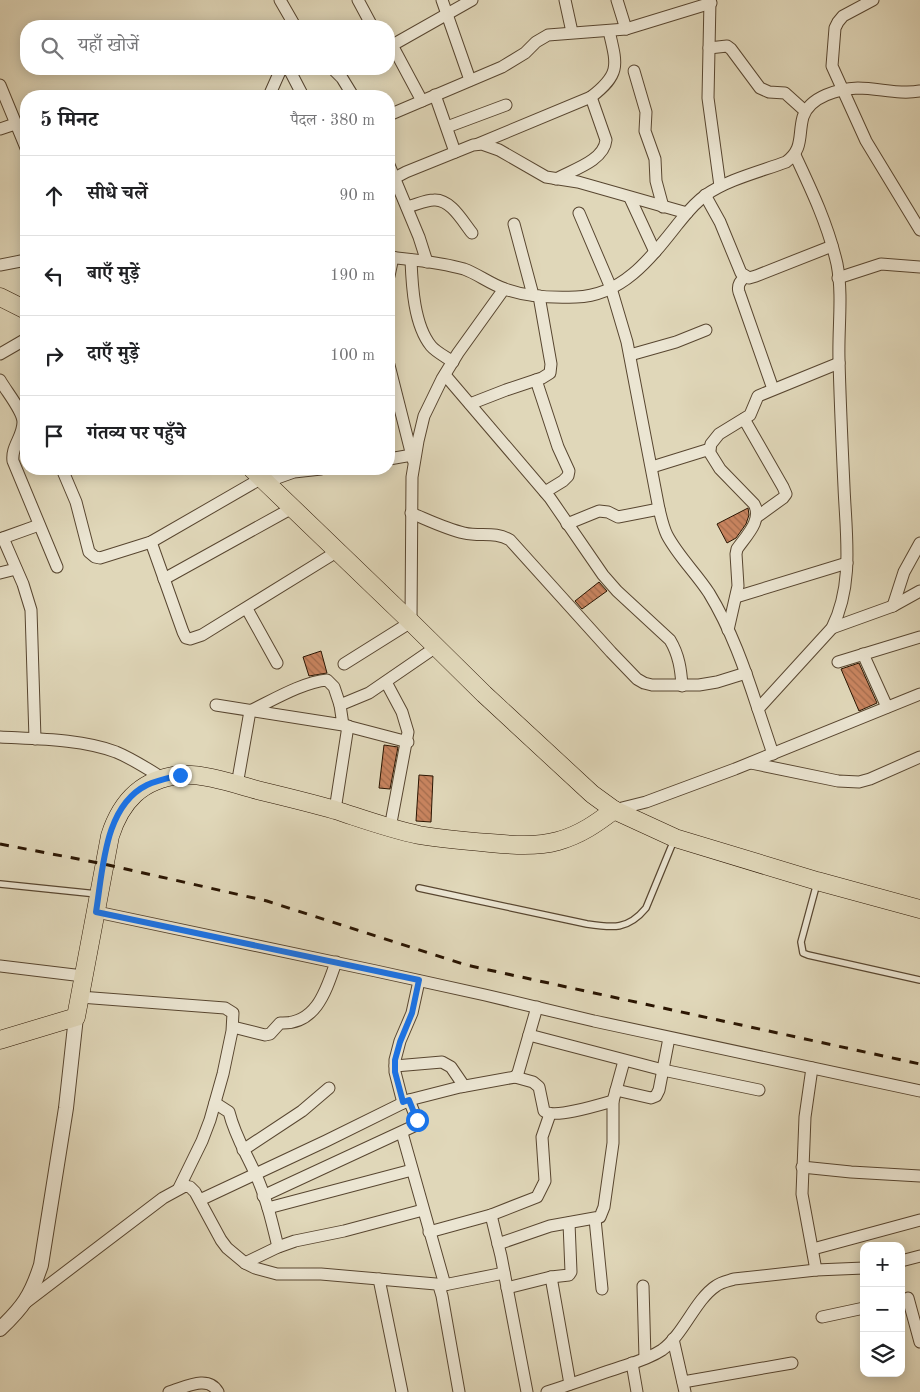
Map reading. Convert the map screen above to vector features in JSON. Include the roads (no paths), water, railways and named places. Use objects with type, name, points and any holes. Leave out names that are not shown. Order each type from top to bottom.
[{"type":"main road","points":[[0,297],[20,307]]},
{"type":"main road","points":[[260,476],[484,694],[592,794],[614,810],[675,838],[817,881],[920,909]]},
{"type":"main road","points":[[0,1040],[76,1017],[110,836],[116,818],[125,803],[147,785],[180,775],[198,776],[335,810],[390,828],[418,834],[457,840],[536,845],[557,842],[578,834],[596,824],[614,810]]},
{"type":"street","points":[[280,0],[292,20]]},
{"type":"street","points":[[358,0],[369,20]]},
{"type":"street","points":[[442,0],[470,80]]},
{"type":"street","points":[[395,43],[472,0]]},
{"type":"street","points":[[565,0],[572,32]]},
{"type":"street","points":[[617,0],[626,30]]},
{"type":"street","points":[[873,0],[843,16],[835,28],[832,66],[866,141],[920,230]]},
{"type":"street","points":[[395,113],[515,60],[548,35],[626,30],[711,1],[708,98],[720,186]]},
{"type":"street","points":[[395,179],[455,152],[591,97],[612,76],[616,69],[609,31]]},
{"type":"street","points":[[709,48],[727,46],[760,88],[770,92],[790,95],[806,111]]},
{"type":"street","points":[[395,54],[422,100]]},
{"type":"street","points":[[634,71],[646,112],[646,131],[655,159],[656,181],[663,207]]},
{"type":"street","points":[[272,90],[279,75]]},
{"type":"street","points":[[292,75],[300,90]]},
{"type":"street","points":[[341,75],[350,90]]},
{"type":"street","points":[[0,85],[20,134]]},
{"type":"street","points":[[395,258],[451,266],[466,270],[504,289],[536,295],[578,297],[602,293],[629,277],[646,262],[687,213],[705,195],[720,186],[786,162],[795,156],[803,118],[810,104],[820,97],[843,90],[859,88],[897,93],[920,91]]},
{"type":"street","points":[[435,95],[455,152]]},
{"type":"street","points":[[556,179],[597,156],[606,145],[591,97]]},
{"type":"street","points":[[447,127],[506,105]]},
{"type":"street","points":[[0,129],[16,124]]},
{"type":"street","points":[[478,144],[499,150],[546,177],[578,182],[687,213]]},
{"type":"street","points":[[758,709],[832,628],[844,595],[847,563],[839,363],[838,278],[832,246],[822,214],[795,156]]},
{"type":"street","points":[[395,185],[407,207],[427,262]]},
{"type":"street","points":[[705,195],[720,222],[739,268],[745,277]]},
{"type":"street","points":[[630,198],[655,252]]},
{"type":"street","points":[[407,207],[434,200],[444,202],[452,208],[472,234]]},
{"type":"street","points":[[579,213],[611,288],[630,355],[665,532],[709,594],[728,630],[746,673],[773,754]]},
{"type":"street","points":[[470,404],[547,376],[552,369],[536,295],[514,224]]},
{"type":"street","points":[[773,389],[739,292],[740,282],[745,277],[756,276],[832,246]]},
{"type":"street","points":[[411,260],[415,306],[424,331],[431,346],[453,362]]},
{"type":"street","points":[[0,265],[20,261]]},
{"type":"street","points":[[838,278],[881,264],[920,267]]},
{"type":"street","points":[[344,664],[411,622],[413,459],[424,416],[453,362],[504,289]]},
{"type":"street","points":[[630,355],[676,342],[706,330]]},
{"type":"street","points":[[0,354],[20,342]]},
{"type":"street","points":[[758,516],[754,504],[720,469],[710,453],[711,444],[719,434],[744,419],[752,411],[758,396],[839,363]]},
{"type":"street","points":[[445,375],[545,492],[603,575],[617,591],[670,640],[675,648],[680,664],[682,686]]},
{"type":"street","points":[[0,380],[20,413]]},
{"type":"street","points":[[536,380],[558,447],[569,470],[568,476],[563,481],[545,492]]},
{"type":"street","points":[[395,388],[413,459]]},
{"type":"street","points":[[728,630],[738,586],[737,549],[758,516],[786,494],[784,487],[744,419]]},
{"type":"street","points":[[20,436],[12,454],[13,461],[57,567]]},
{"type":"street","points":[[652,467],[710,449]]},
{"type":"street","points":[[395,459],[413,459]]},
{"type":"street","points":[[65,475],[76,502],[91,555],[95,557],[105,557],[152,542],[260,476]]},
{"type":"street","points":[[164,579],[294,508]]},
{"type":"street","points":[[568,524],[599,511],[608,512],[618,517],[659,509]]},
{"type":"street","points":[[412,513],[462,533],[472,535],[498,534],[505,537],[524,554],[637,679],[652,685],[682,686],[717,682],[746,673]]},
{"type":"street","points":[[35,739],[32,610],[16,569],[1,539],[39,525]]},
{"type":"street","points":[[152,542],[186,638],[190,639],[202,635],[247,609],[338,551]]},
{"type":"street","points":[[893,606],[904,572],[920,543]]},
{"type":"street","points":[[736,597],[847,563]]},
{"type":"street","points":[[0,573],[16,569]]},
{"type":"street","points":[[832,628],[893,606],[920,591]]},
{"type":"street","points":[[247,609],[278,663]]},
{"type":"street","points":[[838,662],[920,637]]},
{"type":"street","points":[[340,705],[365,695],[436,647]]},
{"type":"street","points":[[863,654],[887,707]]},
{"type":"street","points":[[250,711],[317,682],[327,680],[334,687],[346,726],[335,810]]},
{"type":"street","points":[[386,682],[407,724],[408,742],[390,828]]},
{"type":"street","points":[[614,810],[646,802],[751,763],[920,694]]},
{"type":"street","points":[[216,705],[346,726],[408,742]]},
{"type":"street","points":[[237,785],[250,711]]},
{"type":"street","points":[[0,737],[35,739],[99,747],[132,759],[164,779]]},
{"type":"street","points":[[751,763],[838,780],[859,782],[870,780],[920,757]]},
{"type":"street","points":[[96,912],[419,980],[669,1038],[920,1091]]},
{"type":"street","points":[[233,1027],[265,1035],[270,1034],[280,1023],[292,1024],[298,1021],[321,1002],[336,962]]},
{"type":"street","points":[[1,966],[83,976]]},
{"type":"street","points":[[264,1196],[414,1126],[417,1120],[406,1101],[394,1066],[397,1049],[415,1003],[419,980]]},
{"type":"street","points":[[80,997],[225,1008],[233,1013],[233,1027],[215,1103],[202,1141],[179,1188]]},
{"type":"street","points":[[516,1077],[536,1008]]},
{"type":"street","points":[[25,1303],[34,1288],[41,1265],[66,1108],[76,1017]]},
{"type":"street","points":[[529,1035],[663,1070],[759,1090]]},
{"type":"street","points":[[200,1200],[406,1101],[464,1086],[516,1077],[537,1084],[544,1111],[550,1114],[580,1109],[614,1096],[651,1098],[656,1096],[659,1090],[669,1038]]},
{"type":"street","points":[[498,1244],[532,1231],[600,1217],[604,1207],[613,1143],[614,1096],[624,1060]]},
{"type":"street","points":[[394,1066],[442,1062],[451,1067],[464,1086]]},
{"type":"street","points":[[812,1068],[804,1117],[802,1194],[816,1270]]},
{"type":"street","points":[[243,1150],[302,1111],[329,1088]]},
{"type":"street","points":[[215,1103],[229,1112],[233,1128],[264,1196],[278,1247]]},
{"type":"street","points":[[429,1232],[491,1215],[532,1200],[537,1196],[541,1191],[546,1175],[542,1137],[550,1114]]},
{"type":"street","points":[[402,1132],[442,1286],[442,1296],[459,1392]]},
{"type":"street","points":[[802,1167],[920,1176]]},
{"type":"street","points":[[268,1208],[412,1170]]},
{"type":"street","points":[[0,1330],[25,1303],[179,1188],[185,1186],[190,1187],[200,1200],[227,1248],[245,1263],[264,1272],[277,1274],[321,1274],[431,1283],[442,1286],[504,1273]]},
{"type":"street","points":[[245,1263],[295,1241],[352,1230],[423,1210]]},
{"type":"street","points":[[491,1215],[527,1392]]},
{"type":"street","points":[[595,1219],[602,1289]]},
{"type":"street","points":[[813,1249],[920,1221]]},
{"type":"street","points":[[507,1288],[551,1277],[569,1275],[571,1272],[569,1223]]},
{"type":"street","points":[[905,1260],[920,1256]]},
{"type":"street","points":[[547,1392],[632,1363],[664,1349],[716,1286],[734,1280],[816,1270],[860,1268]]},
{"type":"street","points":[[551,1277],[570,1384]]},
{"type":"street","points":[[379,1279],[402,1392]]},
{"type":"street","points":[[643,1286],[645,1358]]},
{"type":"street","points":[[910,1298],[920,1342]]},
{"type":"street","points":[[822,1317],[860,1309]]},
{"type":"street","points":[[673,1339],[684,1387],[792,1363]]},
{"type":"street","points":[[632,1363],[637,1392]]},
{"type":"street","points":[[169,1392],[206,1382],[212,1384],[218,1392]]},
{"type":"lane","points":[[419,888],[587,924],[618,927],[638,917],[646,908],[675,838]]},
{"type":"lane","points":[[817,881],[801,942],[803,952],[808,955],[920,980]]},
{"type":"lane","points":[[0,884],[99,894]]},
{"type":"railway","points":[[0,844],[104,864],[267,901],[466,965],[920,1064]]}]
